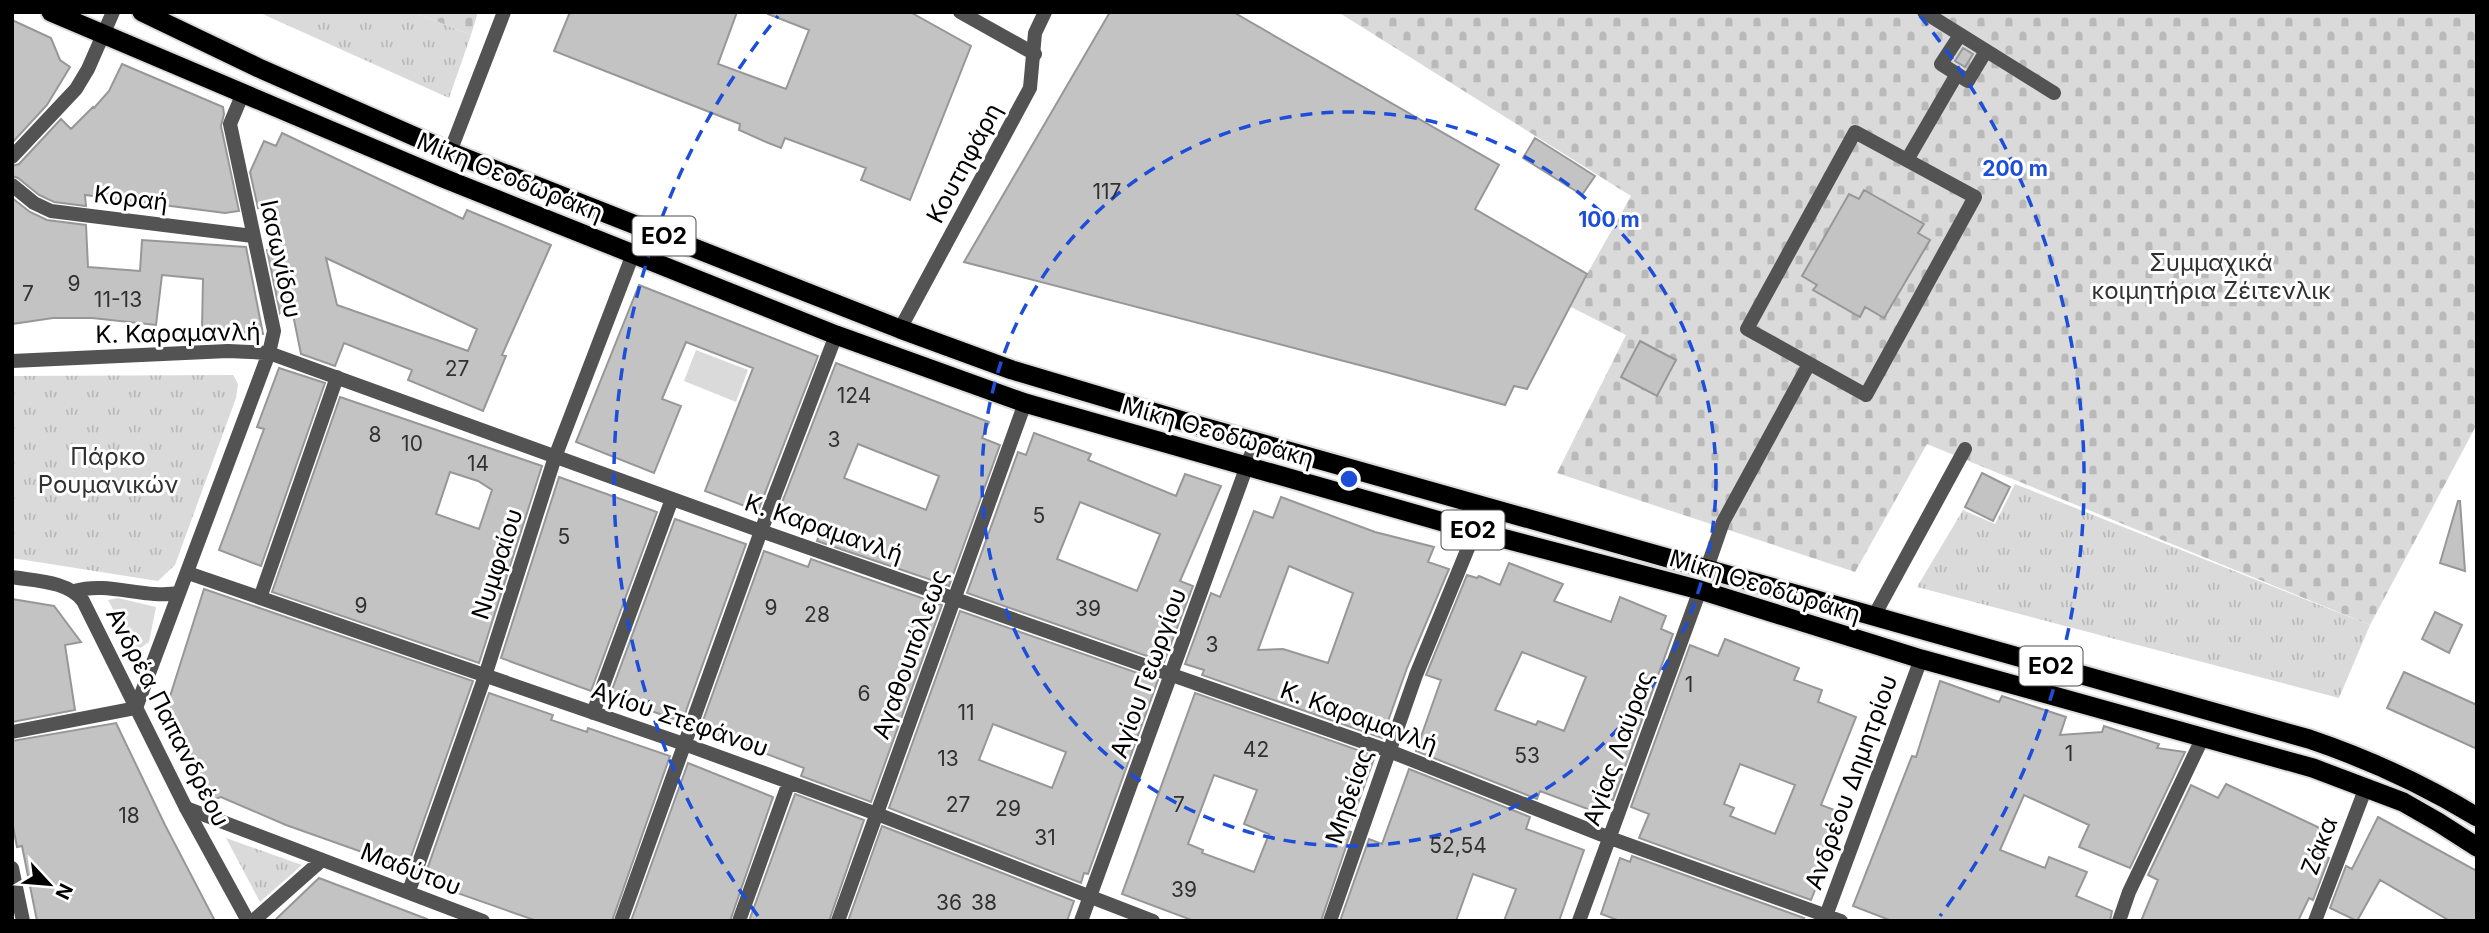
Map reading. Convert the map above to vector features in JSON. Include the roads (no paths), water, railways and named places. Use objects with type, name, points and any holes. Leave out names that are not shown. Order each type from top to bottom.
[{"type":"highway","name":"Μίκη Θεοδωράκη","points":[[51,12],[443,178],[836,335],[1025,403],[1475,531],[1700,590],[1921,659],[2313,768],[2366,787],[2422,812],[2477,847]]},
{"type":"highway","name":"Μίκη Θεοδωράκη","points":[[142,12],[261,69],[450,152],[900,329],[1012,370],[2249,721],[2347,752],[2423,785],[2477,817]]},
{"type":"street","points":[[12,157],[76,89],[113,12]]},
{"type":"street","points":[[450,152],[504,12]]},
{"type":"street","points":[[960,12],[1035,54]]},
{"type":"street","name":"Κουτηφάρη","points":[[900,329],[1030,88],[1035,33],[1045,12]]},
{"type":"street","points":[[1924,12],[2054,93]]},
{"type":"street","points":[[1959,35],[1941,64],[1968,81],[1986,51]]},
{"type":"street","points":[[1907,160],[1957,74]]},
{"type":"street","name":"Ιασωνίδου","points":[[136,708],[269,353],[274,331],[230,124],[243,93]]},
{"type":"street","points":[[1855,132],[1907,160],[1975,198],[1866,395],[1747,330],[1855,132]]},
{"type":"street","name":"Κοραή","points":[[12,185],[34,203],[51,211],[253,236]]},
{"type":"street","name":"Νυμφαίου","points":[[409,891],[485,676],[555,457],[634,254]]},
{"type":"street","points":[[621,921],[761,531],[836,335]]},
{"type":"street","name":"Κ. Καραμανλή","points":[[12,361],[228,352],[269,353],[761,531],[1389,751],[1609,838],[1825,918],[1841,921]]},
{"type":"street","points":[[1707,568],[1723,522],[1810,364]]},
{"type":"street","points":[[260,598],[337,377]]},
{"type":"street","name":"Αγαθουπόλεως","points":[[838,921],[1025,403]]},
{"type":"street","name":"Αγίου Γεωργίου","points":[[1082,921],[1256,441]]},
{"type":"street","points":[[1874,616],[1965,449]]},
{"type":"street","points":[[593,713],[672,499]]},
{"type":"street","name":"Μηδείας","points":[[1330,921],[1416,675],[1475,531]]},
{"type":"street","name":"Αγίου Στεφάνου","points":[[188,573],[684,744],[877,814],[1153,921]]},
{"type":"street","name":"Ανδρέα Παπανδρέου","points":[[12,577],[58,585],[74,591],[83,601],[186,808],[248,921]]},
{"type":"street","points":[[74,591],[93,586],[160,594],[179,593]]},
{"type":"street","name":"Αγίας Λαύρας","points":[[1579,921],[1700,590]]},
{"type":"street","name":"Ανδρέου Δημητρίου","points":[[1825,918],[1921,659]]},
{"type":"street","points":[[12,732],[136,708]]},
{"type":"street","points":[[2119,921],[2129,892],[2203,737]]},
{"type":"street","points":[[739,921],[789,782]]},
{"type":"street","name":"Ζάκα","points":[[2315,921],[2366,787]]},
{"type":"street","name":"Μαδύτου","points":[[186,808],[484,921]]},
{"type":"street","name":"Μαδύτου","points":[[253,921],[322,860]]},
{"type":"street","points":[[12,868],[23,921]]},
{"type":"park label","name":"Συμμαχικά κοιμητήρια Ζέιτενλικ","points":[[2211,276]]},
{"type":"park label","name":"Πάρκο Ρουμανικών","points":[[108,470]]}]
